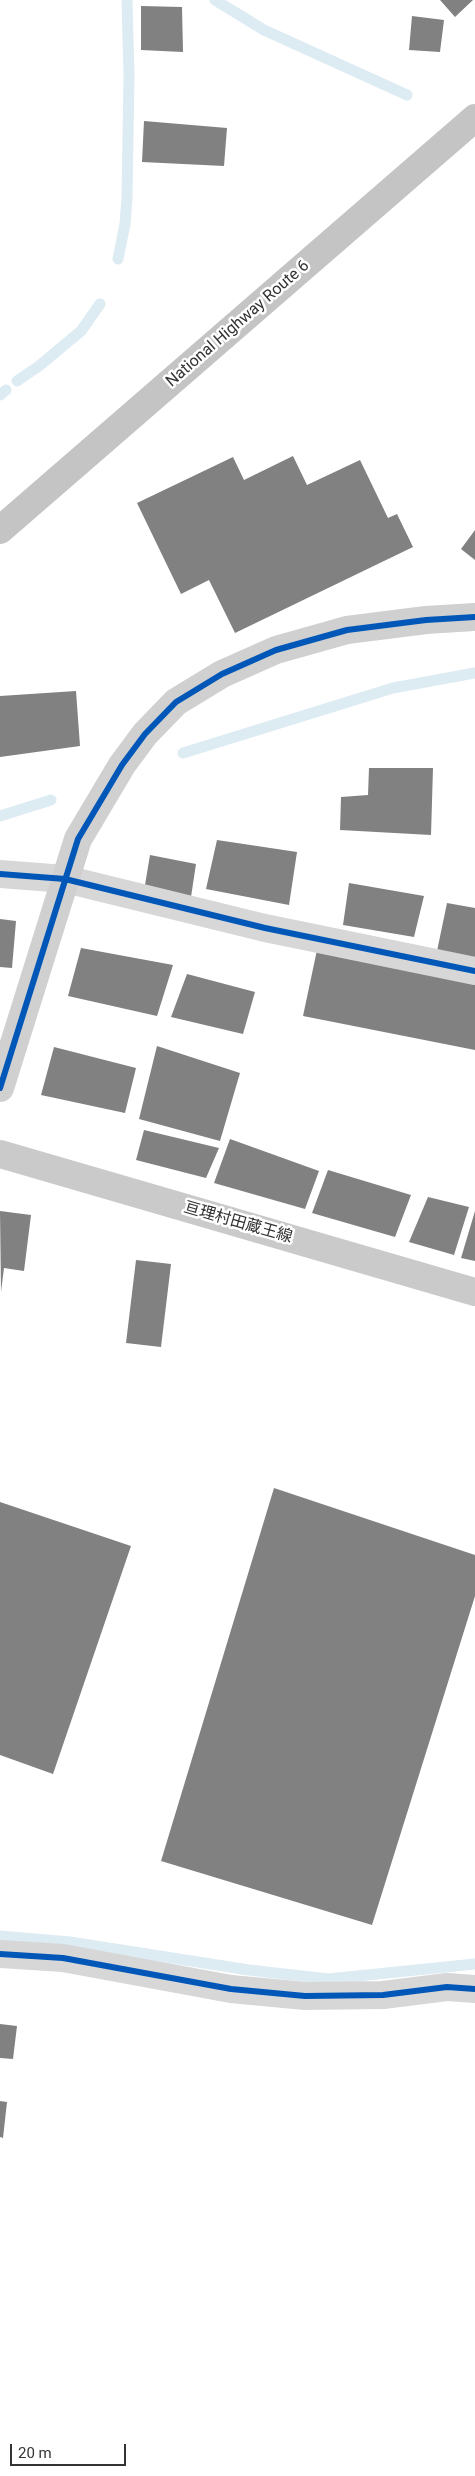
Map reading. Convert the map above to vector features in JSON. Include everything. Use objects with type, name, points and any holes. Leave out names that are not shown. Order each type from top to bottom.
[{"type":"highway","name":"National Highway Route 6","points":[[0,530],[475,118]]},
{"type":"main road","name":"亘理村田蔵王線","points":[[0,1154],[475,1292]]},
{"type":"street","points":[[0,1088],[78,839],[102,797],[145,734],[176,702],[222,674],[276,650],[347,630],[426,620],[475,618]]},
{"type":"street","points":[[0,874],[65,879],[256,926],[475,971]]},
{"type":"street","points":[[0,1954],[63,1958],[232,1989],[305,1996],[383,1995],[447,1987],[475,1989]]},
{"type":"building","points":[[440,0],[473,0],[455,17]]},
{"type":"building","points":[[141,6],[182,7],[183,52],[141,50]]},
{"type":"building","points":[[412,16],[444,20],[440,52],[409,50]]},
{"type":"building","points":[[144,121],[227,128],[224,166],[142,162]]},
{"type":"building","points":[[293,456],[307,485],[360,460],[388,518],[397,514],[413,547],[235,633],[209,580],[181,594],[137,503],[233,457],[244,480]]},
{"type":"building","points":[[475,530],[475,560],[461,549]]},
{"type":"building","points":[[76,691],[80,746],[0,757],[0,696]]},
{"type":"building","points":[[369,768],[433,768],[431,835],[340,830],[341,797],[368,795]]},
{"type":"building","points":[[217,840],[297,852],[289,905],[206,889]]},
{"type":"building","points":[[150,855],[196,864],[191,897],[145,885]]},
{"type":"building","points":[[349,883],[424,896],[414,937],[343,925]]},
{"type":"building","points":[[447,903],[475,908],[475,959],[437,951]]},
{"type":"building","points":[[0,919],[16,921],[12,968],[0,967]]},
{"type":"building","points":[[81,948],[173,965],[157,1016],[68,996]]},
{"type":"building","points":[[317,950],[475,981],[475,1050],[303,1016]]},
{"type":"building","points":[[187,974],[255,992],[243,1034],[171,1017]]},
{"type":"building","points":[[157,1046],[240,1073],[220,1141],[139,1119]]},
{"type":"building","points":[[54,1047],[136,1068],[125,1113],[41,1095]]},
{"type":"building","points":[[144,1130],[219,1148],[206,1178],[136,1160]]},
{"type":"building","points":[[230,1139],[319,1171],[305,1209],[214,1183]]},
{"type":"building","points":[[328,1170],[411,1195],[395,1237],[312,1213]]},
{"type":"building","points":[[428,1197],[469,1207],[454,1255],[409,1242]]},
{"type":"building","points":[[0,1211],[31,1215],[24,1271],[4,1268],[1,1292]]},
{"type":"building","points":[[475,1211],[475,1261],[461,1258]]},
{"type":"building","points":[[136,1260],[171,1264],[161,1347],[126,1343]]},
{"type":"building","points":[[274,1488],[475,1555],[475,1596],[372,1925],[161,1861]]},
{"type":"building","points":[[0,1502],[131,1546],[53,1774],[0,1755]]},
{"type":"building","points":[[0,2024],[17,2026],[13,2059],[0,2058]]},
{"type":"building","points":[[0,2101],[7,2102],[3,2138],[0,2137]]},
{"type":"waterway","points":[[118,259],[125,224],[127,198],[129,76],[127,0]]},
{"type":"waterway","points":[[215,0],[264,30],[407,95]]},
{"type":"waterway","points":[[17,381],[39,366],[81,331],[100,304]]},
{"type":"waterway","points":[[0,395],[6,390]]},
{"type":"waterway","points":[[183,753],[393,688],[475,673]]},
{"type":"waterway","points":[[0,816],[51,800]]},
{"type":"waterway","points":[[0,1936],[70,1942],[249,1970],[328,1979],[475,1964]]},
{"type":"cycle path","points":[[0,1088],[78,839],[122,765],[145,734],[176,702],[222,674],[276,650],[347,630],[426,620],[475,617]]},
{"type":"cycle path","points":[[0,874],[65,879],[265,928],[475,971]]},
{"type":"cycle path","points":[[0,1954],[63,1958],[231,1989],[305,1996],[383,1995],[447,1987],[475,1989]]}]
